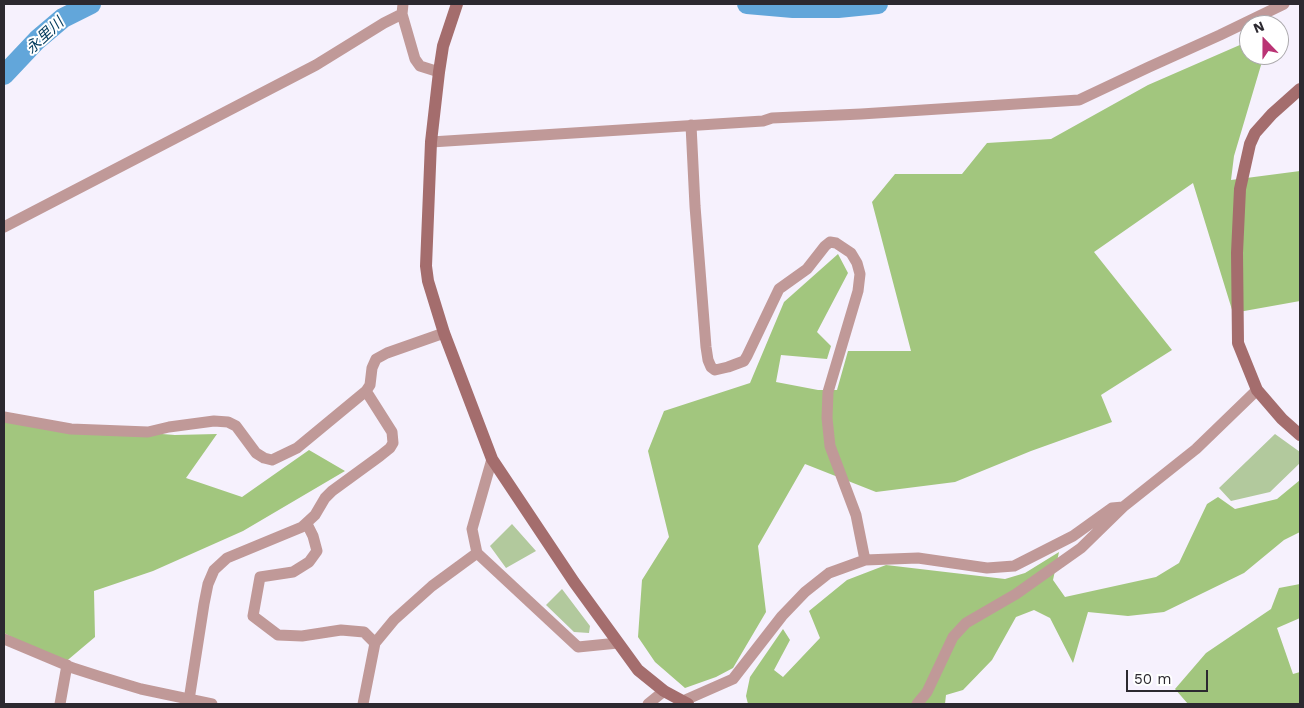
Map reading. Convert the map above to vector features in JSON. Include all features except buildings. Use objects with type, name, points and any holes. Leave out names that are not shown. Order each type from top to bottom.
[{"type":"street","points":[[457,4],[443,46],[431,142],[426,266],[428,281],[444,333],[492,459],[574,582],[638,670],[664,691],[686,703],[733,679],[782,616],[805,592],[829,573],[865,560],[918,558],[987,568],[1014,566],[1073,536],[1112,508],[1124,507]]},
{"type":"street","points":[[431,142],[763,121],[772,118],[1079,100],[1220,36],[1284,4]]},
{"type":"street","points":[[4,227],[316,65],[403,9],[415,59],[420,66],[439,72]]},
{"type":"street","points":[[1300,89],[1272,114],[1255,133],[1250,144],[1240,189],[1237,253],[1238,343],[1257,390],[1282,419],[1300,436]]},
{"type":"street","points":[[692,125],[706,348],[711,367],[716,370],[728,368],[744,361],[779,289],[807,269],[830,242],[836,243],[851,253],[857,263],[860,274],[858,291],[828,392],[826,418],[830,446],[856,515],[865,560]]},
{"type":"street","points":[[4,417],[71,429],[148,432],[214,421],[228,422],[236,426],[256,453],[272,460],[296,448],[366,391],[370,385],[372,368],[376,359],[386,353],[444,333]]},
{"type":"street","points":[[917,704],[928,692],[953,637],[966,623],[1016,594],[1081,548],[1124,507],[1196,449],[1257,390]]},
{"type":"street","points":[[189,700],[204,604],[208,584],[214,570],[227,558],[307,524],[332,491],[380,456],[393,443],[392,432],[366,391]]},
{"type":"street","points":[[492,459],[472,529],[477,552],[578,647],[618,643]]},
{"type":"street","points":[[307,524],[314,536],[317,551],[310,562],[293,572],[260,577],[253,616],[278,635],[302,636],[341,630],[364,632],[375,643]]},
{"type":"street","points":[[363,704],[375,643],[394,620],[432,586],[477,552]]},
{"type":"street","points":[[4,639],[68,665],[141,689],[212,704]]},
{"type":"street","points":[[60,704],[68,665]]},
{"type":"street","points":[[648,704],[664,691]]},
{"type":"green space","points":[[1239,45],[1239,65],[1261,65],[1234,156],[1231,180],[1300,171],[1300,301],[1233,313],[1193,183],[1094,252],[1172,350],[1101,395],[1112,422],[1031,451],[955,482],[876,492],[805,464],[758,546],[766,612],[733,668],[716,677],[685,688],[655,662],[638,637],[642,580],[669,537],[648,451],[664,411],[750,383],[784,302],[838,254],[848,273],[817,332],[831,346],[827,359],[781,355],[776,382],[818,390],[837,390],[848,351],[911,351],[872,202],[895,174],[962,174],[987,143],[1051,139],[1148,85]]},
{"type":"green space","points":[[4,422],[175,435],[217,434],[186,478],[242,497],[309,450],[345,471],[243,531],[153,571],[94,591],[95,637],[63,664],[4,633]]},
{"type":"green space","points":[[1275,434],[1300,452],[1300,463],[1270,492],[1231,501],[1219,488]]},
{"type":"green space","points":[[1300,480],[1300,532],[1284,540],[1244,573],[1164,612],[1128,616],[1088,612],[1073,663],[1050,618],[1034,610],[1016,617],[992,660],[963,690],[946,695],[945,704],[748,704],[746,696],[750,677],[783,629],[790,640],[774,670],[783,677],[820,638],[809,611],[847,580],[886,565],[1005,579],[1025,573],[1059,552],[1053,580],[1065,597],[1156,577],[1179,563],[1207,504],[1218,497],[1235,509],[1277,499]]},
{"type":"green space","points":[[512,524],[536,551],[506,568],[490,546]]},
{"type":"green space","points":[[1300,584],[1300,618],[1277,628],[1293,674],[1300,672],[1300,704],[1188,704],[1175,689],[1206,653],[1271,609],[1279,588]]},
{"type":"green space","points":[[562,589],[590,626],[589,633],[574,632],[546,605]]},
{"type":"waterway","name":"永里川","points":[[4,75],[37,40],[63,18],[91,4]]},
{"type":"waterway","name":"永里川","points":[[747,4],[793,8],[838,8],[878,4]]}]
